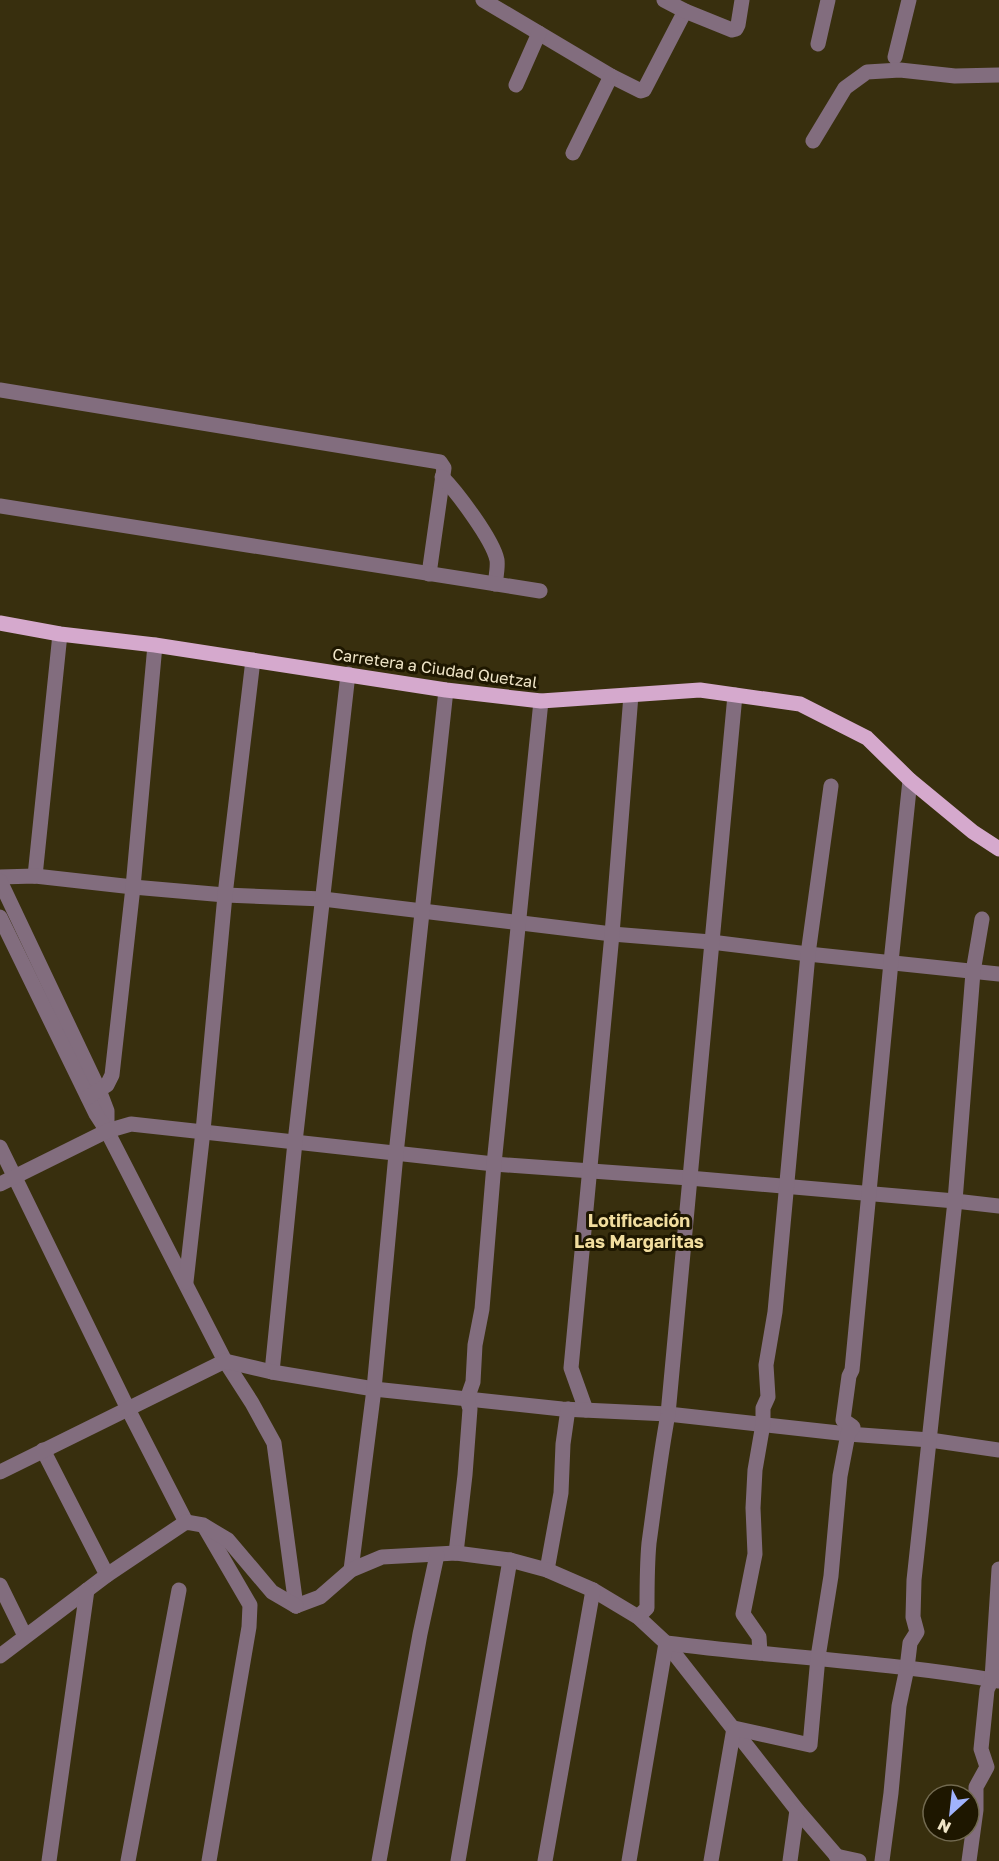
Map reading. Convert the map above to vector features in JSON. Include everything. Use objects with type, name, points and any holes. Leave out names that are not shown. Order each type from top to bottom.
[{"type":"main road","name":"Carretera a Ciudad Quetzal","points":[[0,623],[60,634],[155,645],[446,690],[541,701],[700,690],[800,704],[867,738],[910,780],[974,832],[999,849]]},
{"type":"street","points":[[483,0],[611,76],[643,91],[685,11]]},
{"type":"street","points":[[664,0],[732,30],[738,25],[742,0]]},
{"type":"street","points":[[818,44],[828,0]]},
{"type":"street","points":[[895,57],[909,0]]},
{"type":"street","points":[[516,85],[539,33]]},
{"type":"street","points":[[813,141],[845,88],[867,72],[900,70],[955,76],[999,75]]},
{"type":"street","points":[[573,153],[611,76]]},
{"type":"street","points":[[0,390],[440,462],[444,468],[429,573]]},
{"type":"street","points":[[442,477],[453,488],[487,536],[497,561],[495,584]]},
{"type":"street","points":[[0,506],[540,591]]},
{"type":"street","points":[[35,876],[60,634]]},
{"type":"street","points":[[93,1093],[107,1085],[112,1075],[133,887],[155,645]]},
{"type":"street","points":[[186,1282],[225,895],[253,660]]},
{"type":"street","points":[[272,1372],[348,674]]},
{"type":"street","points":[[351,1570],[374,1389],[396,1154],[446,690]]},
{"type":"street","points":[[586,1410],[571,1368],[612,934],[631,695]]},
{"type":"street","points":[[638,1617],[647,1608],[649,1544],[658,1468],[668,1414],[735,695]]},
{"type":"street","points":[[456,1553],[470,1409],[467,1399],[473,1382],[482,1309],[494,1164],[541,701]]},
{"type":"street","points":[[734,1728],[810,1745],[818,1657],[831,1576],[837,1501],[848,1434],[853,1427],[843,1419],[849,1376],[852,1370],[910,780]]},
{"type":"street","points":[[760,1653],[759,1637],[743,1614],[755,1554],[753,1508],[755,1470],[763,1424],[763,1408],[768,1397],[766,1365],[775,1312],[808,954],[831,786]]},
{"type":"street","points":[[296,1606],[274,1443],[225,1360],[107,1131],[107,1112],[93,1093],[52,1007],[0,879],[35,876],[225,895],[323,899],[612,934],[711,942],[999,974]]},
{"type":"street","points":[[0,917],[52,1007]]},
{"type":"street","points":[[882,1861],[889,1816],[899,1706],[910,1643],[917,1632],[913,1617],[914,1580],[955,1201],[973,972],[982,919]]},
{"type":"street","points":[[0,1184],[107,1131],[131,1124],[494,1164],[690,1178],[999,1206]]},
{"type":"street","points":[[0,1147],[186,1522]]},
{"type":"street","points":[[0,1472],[225,1360],[272,1372],[374,1389],[568,1409],[668,1414],[848,1434],[930,1440],[999,1450]]},
{"type":"street","points":[[547,1570],[561,1492],[563,1444],[568,1409]]},
{"type":"street","points":[[43,1450],[106,1575]]},
{"type":"street","points":[[0,1656],[106,1575],[186,1522],[203,1525],[228,1540],[272,1592],[296,1606]]},
{"type":"street","points":[[203,1525],[250,1605],[249,1627],[209,1861]]},
{"type":"street","points":[[296,1606],[320,1597],[351,1570],[382,1557],[456,1553],[510,1560],[547,1570],[593,1590],[638,1617],[666,1643],[797,1810],[838,1858],[858,1861]]},
{"type":"street","points":[[379,1861],[420,1634],[437,1555]]},
{"type":"street","points":[[458,1861],[510,1560]]},
{"type":"street","points":[[969,1861],[976,1810],[976,1787],[987,1767],[981,1749],[987,1690],[996,1680],[999,1569]]},
{"type":"street","points":[[0,1585],[25,1636]]},
{"type":"street","points":[[49,1861],[87,1590]]},
{"type":"street","points":[[129,1861],[179,1590]]},
{"type":"street","points":[[546,1861],[593,1590]]},
{"type":"street","points":[[666,1643],[818,1657],[996,1680]]},
{"type":"street","points":[[629,1861],[666,1643]]},
{"type":"street","points":[[711,1861],[734,1728]]},
{"type":"street","points":[[790,1861],[797,1810]]},
{"type":"district","name":"Lotificación Las Margaritas","points":[[639,1231]]}]
